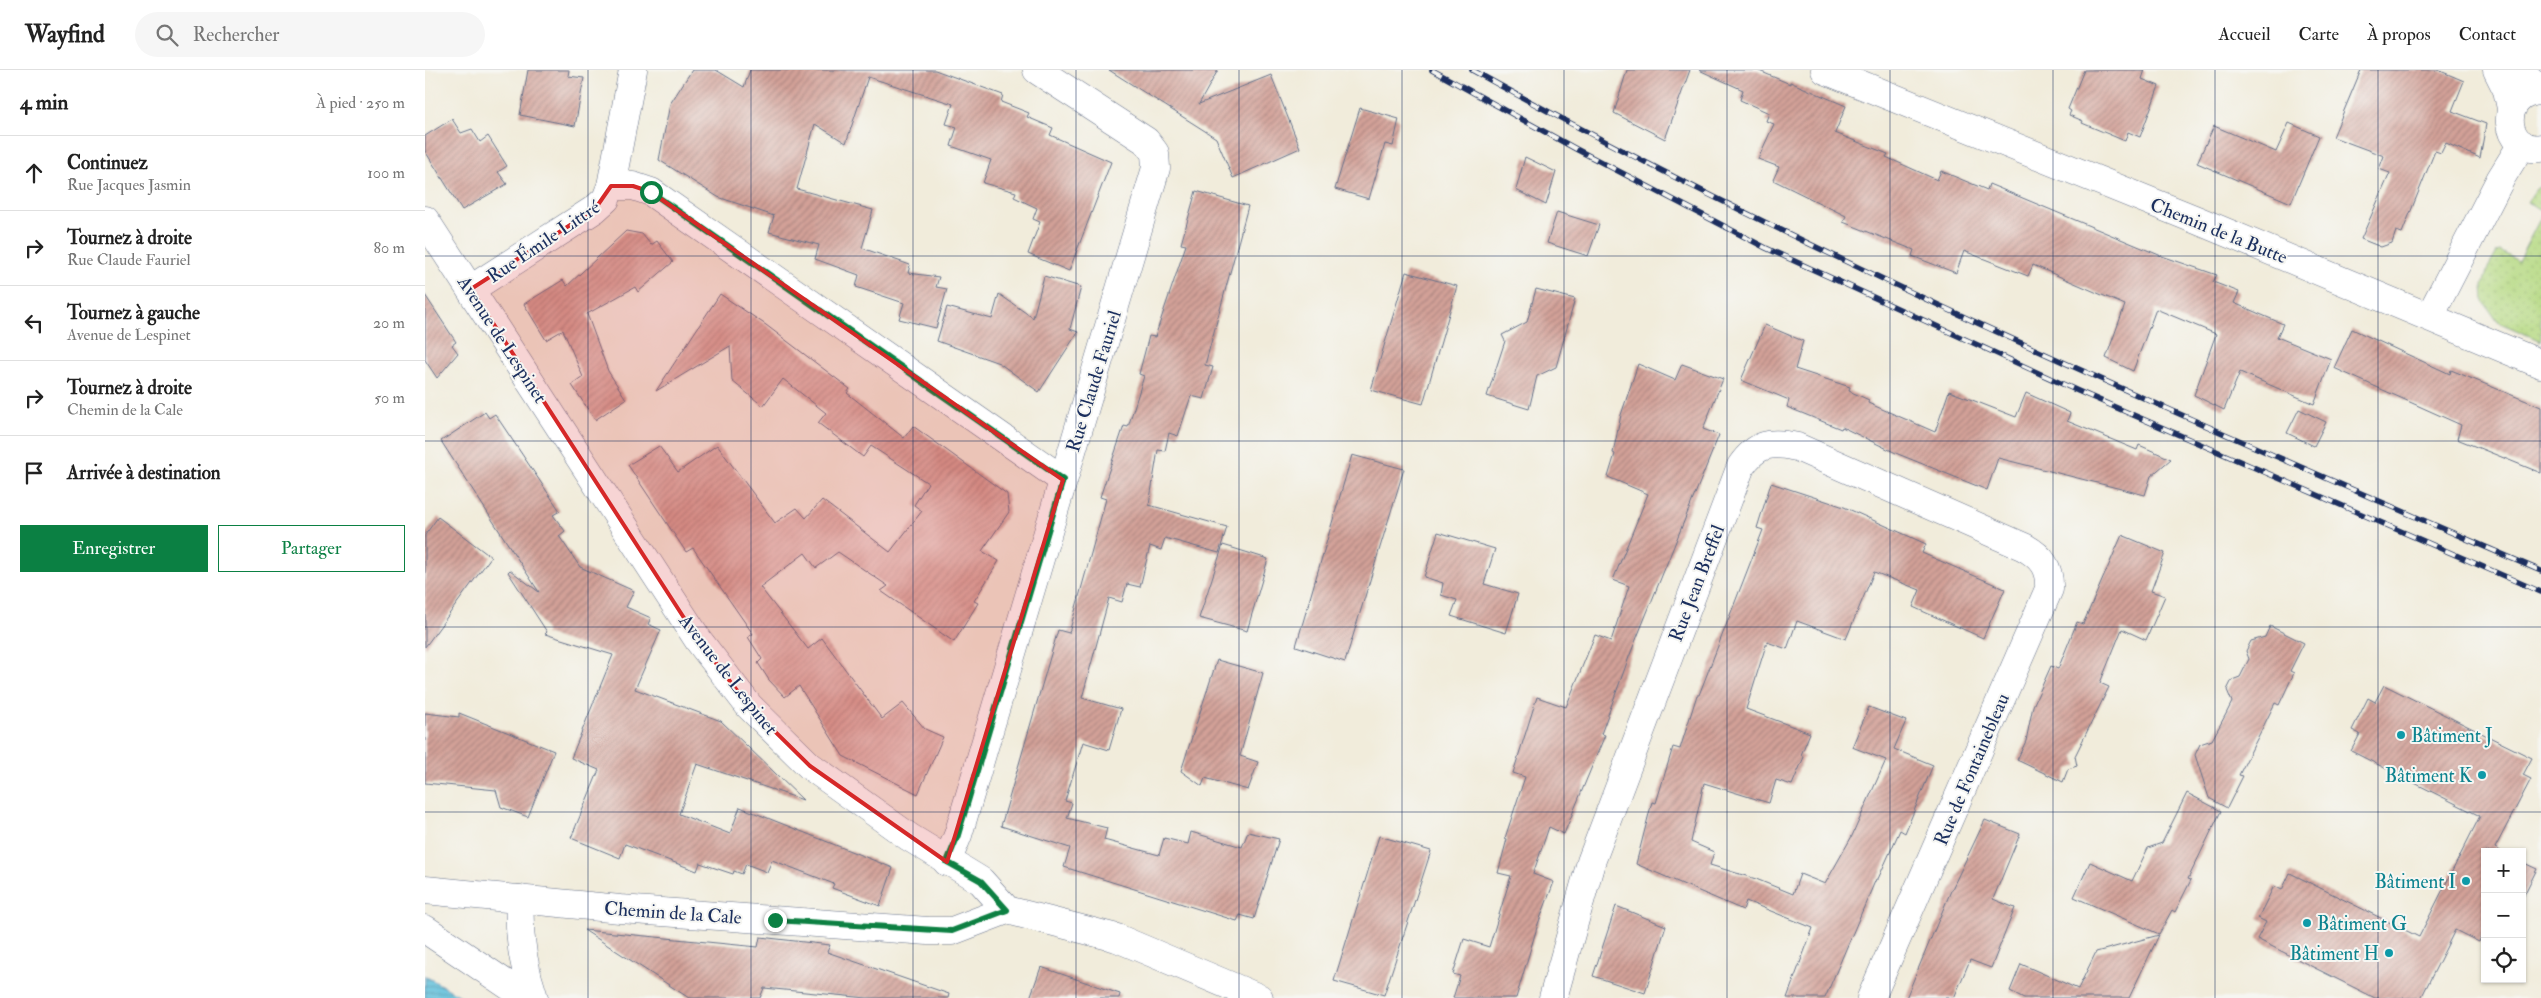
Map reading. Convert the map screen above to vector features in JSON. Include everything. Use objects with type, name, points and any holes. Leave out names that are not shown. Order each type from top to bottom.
[{"type":"street","name":"Rue Émile Littré","points":[[471,289],[595,210],[606,198],[611,186],[633,70]]},
{"type":"street","name":"Rue Claude Fauriel","points":[[947,862],[958,835],[1156,168],[1155,153],[1147,141],[1037,70]]},
{"type":"street","name":"Chemin de la Butte","points":[[1825,70],[2430,316],[2541,364]]},
{"type":"street","points":[[2430,316],[2501,178],[2532,146],[2515,137],[2510,128],[2511,108],[2507,90],[2497,70]]},
{"type":"street","points":[[2519,70],[2541,90]]},
{"type":"street","points":[[2511,108],[2524,94],[2541,90]]},
{"type":"street","points":[[611,186],[633,186],[651,192],[1063,480]]},
{"type":"street","name":"Avenue de Lespinet","points":[[425,220],[699,641],[749,706],[810,766],[947,862],[981,881],[1007,910]]},
{"type":"street","name":"Rue Jean Breffel","points":[[1553,998],[1591,862],[1741,466],[1750,453],[1764,445],[1781,444],[1797,447],[2024,547]]},
{"type":"street","name":"Rue de Fontainebleau","points":[[1871,998],[2049,590],[2050,577],[2045,564],[2037,554],[2024,547]]},
{"type":"street","name":"Chemin de la Cale","points":[[425,890],[928,931],[952,931],[1007,910]]},
{"type":"street","points":[[520,899],[518,922],[526,975],[534,998]]},
{"type":"street","points":[[1007,910],[1117,938],[1259,998]]},
{"type":"street","points":[[425,929],[527,998]]},
{"type":"highlighted area","points":[[611,186],[633,186],[651,192],[1063,480],[947,862],[810,766],[749,706],[699,641],[471,289],[595,209]]},
{"type":"green space","points":[[2541,186],[2541,211],[2527,202],[2536,189]]},
{"type":"green space","points":[[2541,217],[2541,341],[2498,322],[2484,302],[2483,285],[2488,268],[2497,252],[2500,251],[2518,261]]},
{"type":"water","points":[[425,976],[464,998],[425,998]]},
{"type":"building","points":[[528,70],[569,70],[568,76],[584,78],[575,126],[520,115]]},
{"type":"building","points":[[692,70],[716,70],[744,87],[750,70],[935,70],[1003,95],[1001,102],[1029,113],[1027,117],[1053,128],[1050,135],[1111,162],[1069,271],[1028,254],[1040,222],[1033,219],[1037,208],[1014,197],[1016,192],[983,183],[991,160],[951,146],[957,127],[946,124],[953,104],[868,77],[846,143],[815,124],[797,189],[873,210],[862,248],[910,265],[908,273],[939,277],[936,287],[947,289],[936,328],[899,319],[904,303],[856,287],[859,275],[815,259],[819,245],[769,232],[774,216],[718,197],[659,160],[670,104]]},
{"type":"building","points":[[1109,70],[1218,70],[1199,104],[1271,75],[1300,148],[1233,178],[1216,138]]},
{"type":"building","points":[[1627,70],[1690,70],[1665,139],[1614,113]]},
{"type":"building","points":[[1699,70],[1757,70],[1790,84],[1790,82],[1846,106],[1835,133],[1888,154],[1886,157],[1937,180],[1941,171],[1987,190],[1989,184],[2159,255],[2217,275],[2213,282],[2239,292],[2234,303],[2283,324],[2277,337],[2331,359],[2314,404],[2240,372],[2224,410],[2194,395],[2216,334],[2156,309],[2133,371],[2106,358],[2125,305],[2033,265],[2028,276],[1964,251],[1956,273],[1912,256],[1914,250],[1843,222],[1846,216],[1773,180],[1779,167],[1758,159],[1774,124],[1766,121],[1769,113],[1740,100],[1743,90]]},
{"type":"building","points":[[2084,70],[2145,70],[2142,79],[2159,86],[2140,137],[2128,132],[2125,141],[2082,123],[2083,121],[2069,115],[2071,111],[2068,109]]},
{"type":"building","points":[[2361,70],[2438,70],[2464,81],[2452,111],[2486,124],[2480,158],[2446,143],[2441,153],[2435,151],[2402,233],[2396,231],[2392,243],[2381,247],[2361,239],[2390,173],[2379,169],[2384,156],[2333,137]]},
{"type":"building","points":[[1360,108],[1399,119],[1393,146],[1385,144],[1369,199],[1335,189]]},
{"type":"building","points":[[452,119],[461,133],[472,129],[480,142],[488,136],[507,166],[498,172],[507,184],[462,210],[425,151],[425,136]]},
{"type":"building","points":[[2289,123],[2319,136],[2291,203],[2197,163],[2214,126],[2276,152]]},
{"type":"building","points":[[1525,157],[1556,172],[1546,205],[1516,190]]},
{"type":"building","points":[[1196,191],[1248,206],[1205,365],[1213,367],[1204,399],[1191,396],[1178,436],[1169,433],[1165,451],[1158,450],[1149,505],[1227,527],[1219,553],[1165,538],[1161,550],[1150,546],[1140,587],[1127,584],[1122,602],[1109,598],[1082,698],[1121,709],[1109,750],[1083,742],[1065,801],[1072,803],[1067,818],[1107,828],[1104,840],[1159,855],[1164,838],[1188,844],[1191,832],[1242,847],[1248,832],[1279,839],[1254,919],[1240,915],[1237,921],[1064,867],[1070,848],[1001,826],[1058,630],[1069,633],[1106,499],[1100,497],[1124,426],[1128,427],[1144,376],[1139,374],[1149,336],[1155,337],[1186,245],[1181,244]]},
{"type":"building","points":[[1557,212],[1599,225],[1588,256],[1547,243]]},
{"type":"building","points":[[626,231],[642,234],[651,245],[657,241],[673,262],[638,292],[635,287],[587,314],[608,371],[626,399],[595,420],[572,385],[583,377],[563,330],[546,340],[524,304],[563,280],[567,286]]},
{"type":"building","points":[[1406,272],[1457,286],[1423,404],[1371,390]]},
{"type":"building","points":[[1044,276],[1081,287],[1070,329],[1078,332],[1039,392],[999,363],[937,341],[947,307],[992,319],[999,294],[1033,318]]},
{"type":"building","points":[[1536,289],[1575,299],[1556,367],[1537,376],[1529,409],[1487,396],[1505,341],[1502,335],[1527,322]]},
{"type":"building","points":[[720,294],[766,325],[850,389],[847,393],[904,438],[913,426],[1007,494],[1009,512],[982,551],[999,561],[974,601],[978,603],[954,642],[881,591],[888,586],[838,552],[816,568],[805,553],[760,587],[808,649],[822,638],[882,719],[903,703],[925,729],[943,737],[918,794],[843,756],[799,686],[785,697],[769,680],[758,663],[762,659],[748,637],[753,634],[693,548],[686,552],[628,465],[659,446],[678,472],[717,445],[775,523],[797,508],[806,518],[822,500],[890,552],[922,511],[914,505],[928,483],[871,446],[863,457],[818,423],[826,413],[783,379],[763,406],[732,381],[730,346],[656,391]]},
{"type":"building","points":[[425,295],[456,342],[452,345],[458,353],[437,378],[425,360]]},
{"type":"building","points":[[1765,325],[1803,341],[1795,369],[1850,387],[1849,391],[1869,400],[1868,403],[1935,432],[1949,391],[2016,417],[2026,393],[2070,413],[2067,421],[2137,450],[2139,445],[2171,459],[2151,476],[2145,495],[1998,458],[1987,490],[1898,454],[1842,427],[1841,429],[1787,407],[1789,400],[1741,380]]},
{"type":"building","points":[[2352,329],[2450,374],[2451,370],[2541,407],[2541,473],[2457,439],[2461,425],[2334,368]]},
{"type":"building","points":[[1638,364],[1675,380],[1682,364],[1723,379],[1703,429],[1719,435],[1629,657],[1601,734],[1605,735],[1564,834],[1549,827],[1533,874],[1554,882],[1538,924],[1516,998],[1453,998],[1460,976],[1453,974],[1464,939],[1489,947],[1511,876],[1498,873],[1507,839],[1505,838],[1525,777],[1513,773],[1537,697],[1566,707],[1595,635],[1611,641],[1629,586],[1613,580],[1648,494],[1608,477],[1615,454],[1613,453],[1621,415]]},
{"type":"building","points":[[2299,409],[2326,422],[2314,446],[2287,433]]},
{"type":"building","points":[[485,412],[489,418],[495,414],[560,511],[553,515],[565,531],[559,536],[580,567],[634,591],[626,607],[651,618],[648,624],[661,630],[635,689],[721,721],[803,800],[697,764],[679,814],[730,834],[740,807],[893,868],[880,906],[832,888],[834,884],[772,860],[767,872],[746,864],[742,874],[734,871],[733,874],[700,863],[697,871],[625,844],[620,858],[571,838],[599,770],[571,758],[613,655],[545,634],[547,632],[508,572],[510,570],[539,592],[441,441]]},
{"type":"building","points":[[1352,455],[1404,469],[1345,662],[1296,646]]},
{"type":"building","points":[[1771,483],[1844,507],[1926,544],[1922,553],[2005,589],[1983,638],[1913,607],[1920,590],[1874,572],[1846,639],[1797,621],[1787,649],[1767,642],[1746,709],[1810,733],[1801,755],[1804,757],[1792,785],[1776,780],[1769,803],[1704,783],[1691,842],[1714,852],[1710,865],[1756,879],[1793,894],[1800,874],[1825,884],[1852,836],[1886,760],[1852,747],[1869,707],[1906,721],[1894,749],[1933,765],[1905,833],[1900,830],[1878,879],[1876,879],[1825,998],[1787,998],[1813,928],[1746,901],[1743,910],[1636,864],[1652,802],[1656,803],[1673,747],[1680,749],[1697,695],[1699,695],[1763,530],[1757,528]]},
{"type":"building","points":[[438,517],[491,557],[425,647],[425,535]]},
{"type":"building","points":[[1438,532],[1495,549],[1484,584],[1518,594],[1506,633],[1451,616],[1457,600],[1441,595],[1443,583],[1424,577]]},
{"type":"building","points":[[2122,535],[2165,553],[2151,591],[2165,596],[2146,640],[2122,629],[2100,683],[2109,687],[2075,756],[2077,766],[2068,769],[2063,782],[2017,760],[2026,741],[2033,706],[2051,666],[2058,669],[2077,622],[2083,624]]},
{"type":"building","points":[[1223,545],[1268,559],[1247,631],[1199,618]]},
{"type":"building","points":[[2270,626],[2304,643],[2290,671],[2294,673],[2279,705],[2275,703],[2239,775],[2243,776],[2227,808],[2209,798],[2195,755],[2200,744],[2212,740],[2232,702],[2227,690],[2232,680],[2240,677],[2249,659],[2246,651],[2251,641],[2265,637]]},
{"type":"building","points":[[1217,660],[1263,673],[1240,756],[1258,762],[1248,790],[1205,778],[1202,786],[1181,771]]},
{"type":"building","points":[[2384,685],[2532,758],[2523,775],[2531,779],[2495,848],[2481,848],[2481,937],[2479,942],[2455,930],[2421,998],[2375,998],[2257,939],[2266,922],[2258,918],[2274,886],[2282,890],[2290,873],[2419,937],[2480,816],[2351,751],[2360,734],[2352,730],[2368,698],[2375,702]]},
{"type":"building","points":[[425,713],[459,717],[459,713],[554,751],[528,817],[501,807],[496,790],[425,783]]},
{"type":"building","points":[[2187,793],[2221,811],[2188,879],[2191,880],[2175,912],[2172,910],[2159,934],[2074,897],[2090,862],[2132,881],[2148,848],[2162,843]]},
{"type":"building","points":[[1985,820],[2020,834],[1993,899],[2015,908],[1991,968],[1970,960],[1954,998],[1906,998],[1950,893]]},
{"type":"building","points":[[1379,836],[1431,851],[1384,995],[1334,981]]},
{"type":"building","points":[[2526,864],[2537,869],[2526,891]]},
{"type":"building","points":[[1616,906],[1666,926],[1645,993],[1593,976]]},
{"type":"building","points":[[584,930],[758,947],[760,937],[830,945],[827,952],[949,994],[948,998],[867,998],[764,988],[760,998],[689,998]]},
{"type":"building","points":[[2159,935],[2129,998],[2024,998],[2010,991],[2021,964],[2078,989],[2096,952]]},
{"type":"building","points":[[1041,967],[1120,994],[1119,998],[1030,998]]},
{"type":"railway","points":[[1432,70],[1576,149],[1766,248],[2078,391],[2541,592]]},
{"type":"railway","points":[[1472,70],[1602,140],[1734,207],[2000,334],[2270,454],[2541,571]]},
{"type":"place","name":"Bâtiment J","points":[[2401,735]]},
{"type":"place","name":"Bâtiment K","points":[[2482,775]]},
{"type":"place","name":"Bâtiment I","points":[[2466,881]]},
{"type":"place","name":"Bâtiment G","points":[[2307,923]]},
{"type":"place","name":"Bâtiment H","points":[[2389,953]]},
{"type":"route","points":[[651,192],[1035,463],[1063,480],[1023,621],[958,835],[947,862],[981,881],[1007,910],[975,924],[952,931],[775,920]]}]
